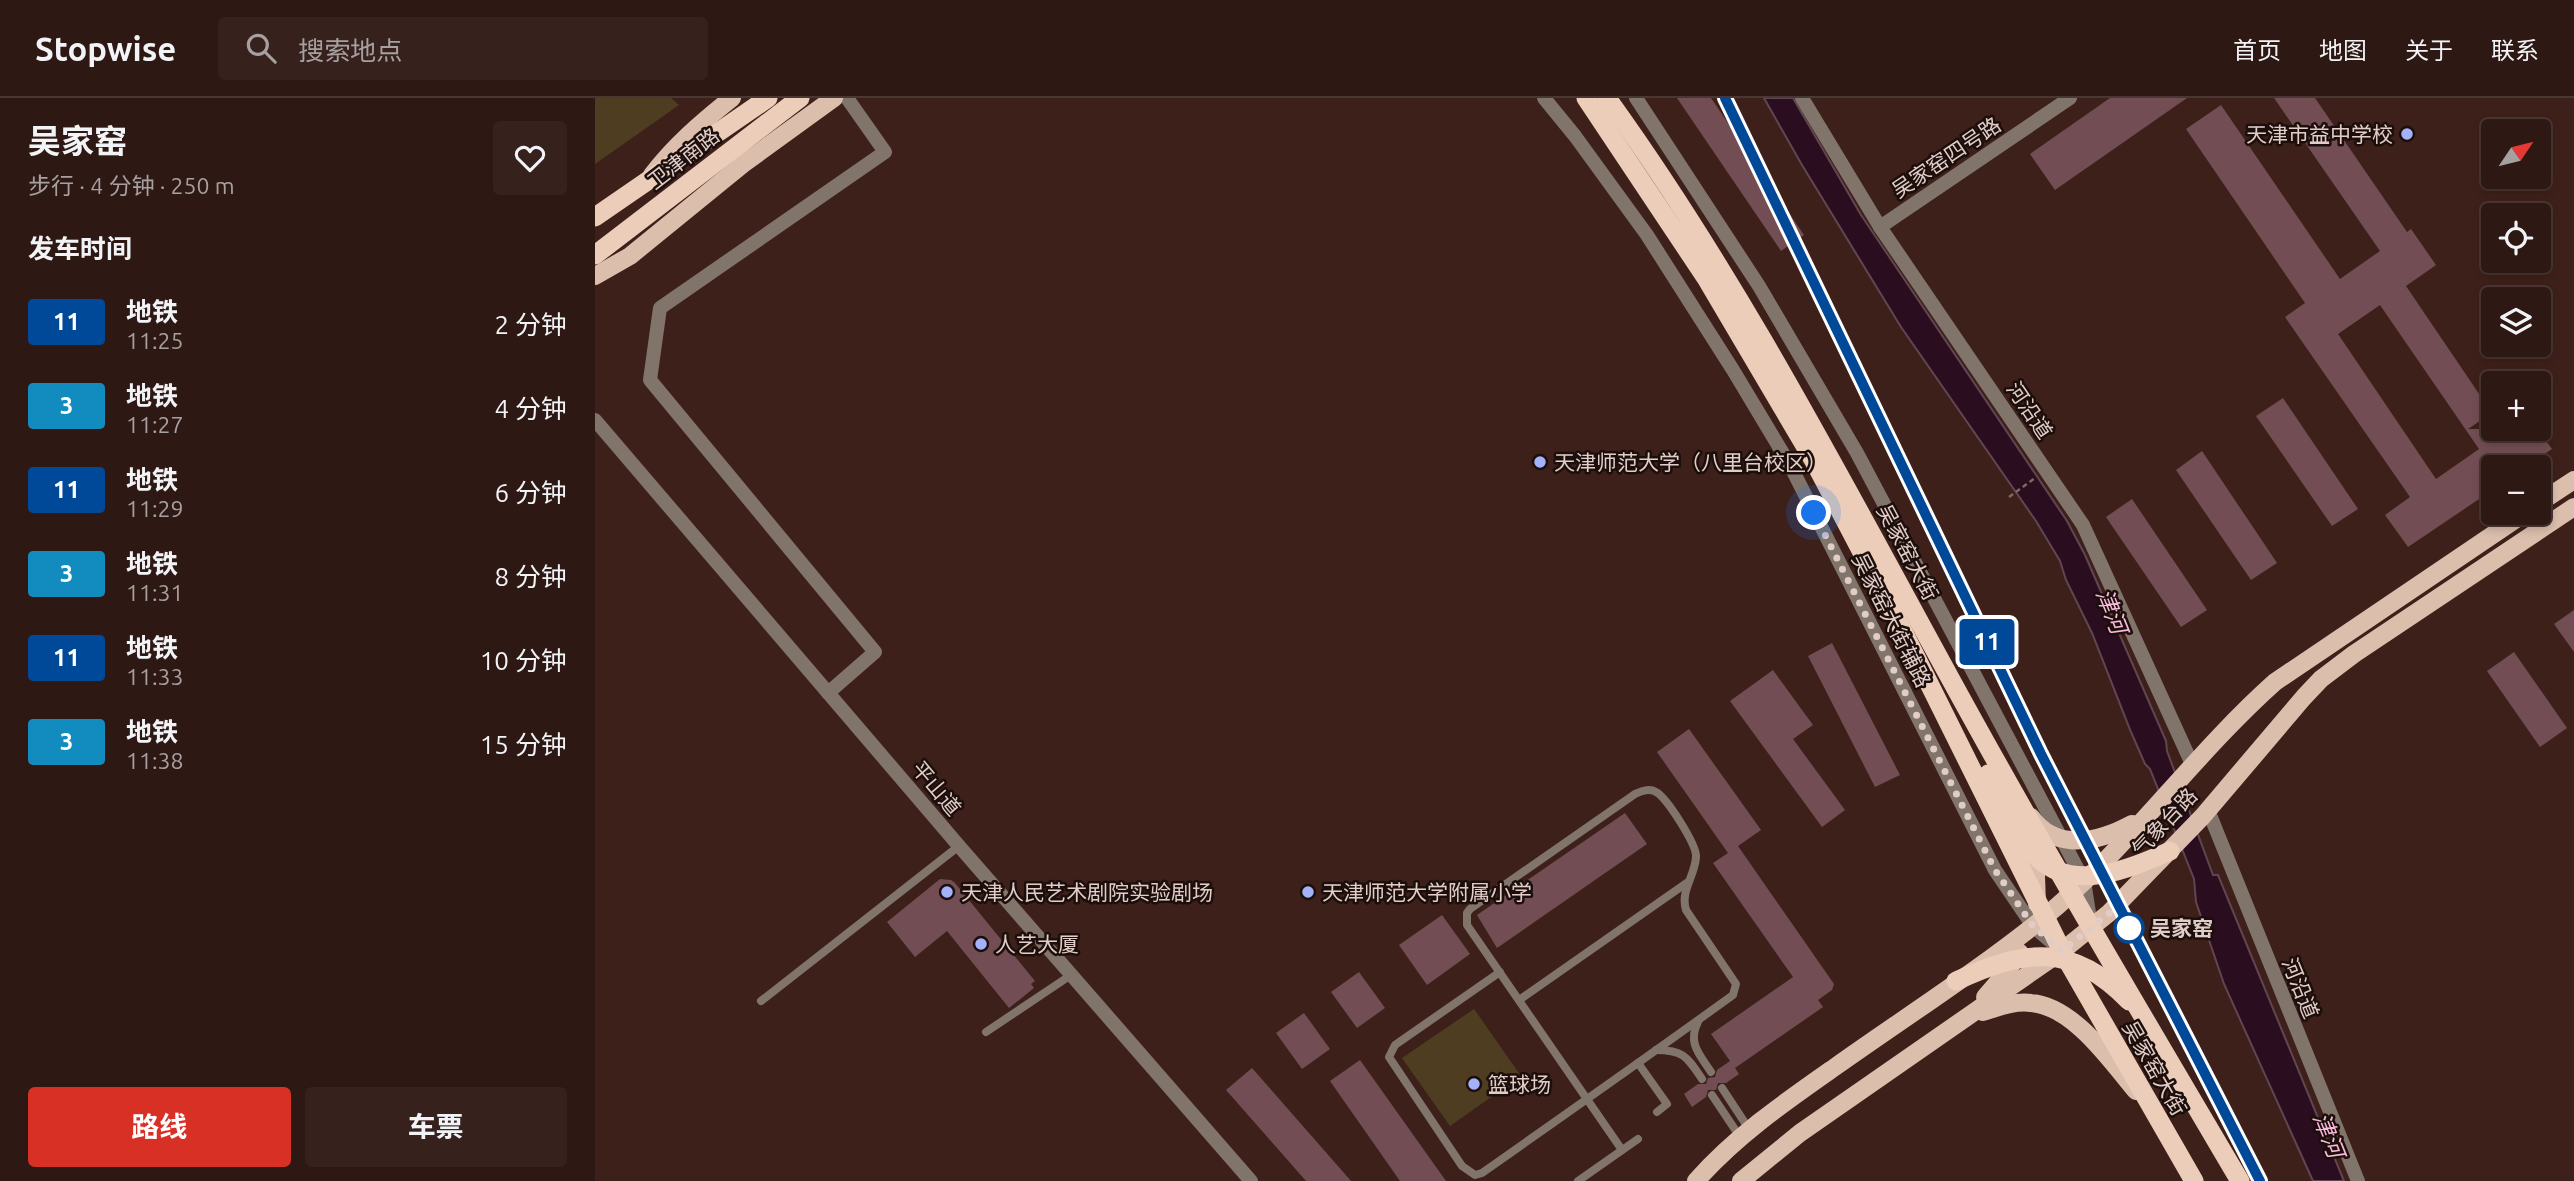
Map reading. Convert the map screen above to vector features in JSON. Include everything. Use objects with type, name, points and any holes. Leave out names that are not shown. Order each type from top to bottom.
[{"type":"highway","name":"卫津南路","points":[[595,218],[768,98]]},
{"type":"highway","name":"卫津南路","points":[[595,255],[800,98]]},
{"type":"highway","name":"吴家窑大街","points":[[1586,98],[1693,257],[1904,612],[2018,797],[2060,873],[2082,882],[2091,927],[2240,1181]]},
{"type":"highway","name":"吴家窑大街","points":[[1607,98],[1647,153],[1766,342],[1904,612],[1951,725],[2039,914],[2194,1181]]},
{"type":"highway","points":[[1951,725],[1985,769],[2018,830],[2036,856],[2060,873]]},
{"type":"highway","points":[[2082,882],[2170,851]]},
{"type":"highway","points":[[1957,982],[1985,968],[2015,960],[2061,955],[2114,987],[2144,1017]]},
{"type":"main road","points":[[647,180],[669,153],[733,98]]},
{"type":"main road","points":[[595,275],[630,256],[743,164],[834,98]]},
{"type":"main road","points":[[2551,495],[2574,480]]},
{"type":"main road","name":"气象台路","points":[[1741,1181],[1800,1133],[2061,955],[2170,851],[2321,679],[2354,654],[2574,507]]},
{"type":"main road","name":"气象台路","points":[[1696,1181],[1745,1133],[1957,982],[2082,882],[2244,710],[2275,682],[2507,525]]},
{"type":"main road","points":[[2018,797],[2043,831],[2063,839],[2097,839],[2144,818]]},
{"type":"main road","points":[[1967,1018],[2015,960],[2039,914],[2036,856],[2031,829],[2018,797]]},
{"type":"main road","points":[[1967,1018],[2015,1003],[2044,1005],[2059,1011],[2092,1041],[2153,1111]]},
{"type":"street","points":[[828,693],[875,652],[650,380],[660,308],[885,152],[847,98]]},
{"type":"street","name":"吴家窑大街辅路","points":[[1544,98],[1647,235],[1733,370],[1783,453],[1995,870],[2039,914]]},
{"type":"street","points":[[1636,98],[1753,276],[1857,453],[2063,839],[2082,882]]},
{"type":"street","name":"河沿道","points":[[1804,98],[1880,227],[2083,524],[2188,769]]},
{"type":"street","name":"吴家窑四号路","points":[[1880,227],[2070,98]]},
{"type":"street","name":"平山道","points":[[595,420],[959,846],[1251,1181]]},
{"type":"street","name":"河沿道","points":[[2205,813],[2358,1181]]},
{"type":"lane","points":[[1500,972],[1395,1045],[1389,1057],[1462,1166],[1477,1178],[1482,1173],[1587,1099],[1638,1063],[1656,1050],[1698,1021],[1733,995],[1736,984],[1686,910],[1683,901],[1696,857],[1695,846],[1663,798],[1647,790],[1635,794],[1467,913],[1467,925],[1500,972],[1519,1000],[1587,1099],[1622,1150]]},
{"type":"lane","points":[[761,1001],[959,846]]},
{"type":"lane","points":[[1519,1000],[1688,883]]},
{"type":"lane","points":[[986,1032],[1071,975]]},
{"type":"lane","points":[[1698,1021],[1693,1031],[1693,1040],[1711,1072]]},
{"type":"lane","points":[[1656,1050],[1679,1052],[1688,1059],[1702,1079]]},
{"type":"lane","points":[[1638,1063],[1667,1104],[1657,1112]]},
{"type":"lane","points":[[1722,1088],[1745,1133]]},
{"type":"lane","points":[[1712,1095],[1745,1133]]},
{"type":"lane","points":[[1578,1181],[1638,1139]]},
{"type":"path","points":[[2010,497],[2046,470]]},
{"type":"shaded area","points":[[595,98],[671,98],[679,105],[595,164]]},
{"type":"shaded area","points":[[1764,98],[1793,98],[1861,215],[2067,521],[2085,555],[2166,741],[2167,751],[2213,875],[2218,875],[2344,1181],[2313,1181],[2224,984],[2196,902],[2194,879],[2150,769],[2145,764],[2131,732],[2060,561],[2036,521],[1901,327]]},
{"type":"shaded area","points":[[1474,1009],[1521,1076],[1450,1126],[1402,1058]]},
{"type":"building","points":[[1677,98],[1711,98],[1804,235],[1781,251]]},
{"type":"building","points":[[2110,98],[2187,98],[2055,190],[2030,154]]},
{"type":"building","points":[[2274,98],[2315,98],[2407,232],[2411,229],[2436,265],[2406,286],[2481,397],[2481,420],[2468,429],[2481,429],[2481,441],[2546,441],[2552,449],[2543,455],[2481,455],[2481,498],[2408,547],[2385,515],[2410,497],[2285,317],[2305,303],[2186,129],[2221,105],[2340,279],[2380,251]],"holes":[[[2380,305],[2479,449],[2436,479],[2338,334]]]},
{"type":"building","points":[[2283,398],[2358,509],[2332,526],[2256,416]]},
{"type":"building","points":[[2202,451],[2277,563],[2251,580],[2176,470]]},
{"type":"building","points":[[2132,499],[2207,610],[2181,627],[2106,517]]},
{"type":"building","points":[[2574,610],[2574,652],[2554,624]]},
{"type":"building","points":[[1832,643],[1900,775],[1875,787],[1808,656]]},
{"type":"building","points":[[2514,652],[2567,728],[2540,747],[2487,671]]},
{"type":"building","points":[[1773,670],[1813,725],[1793,739],[1845,810],[1822,827],[1730,701]]},
{"type":"building","points":[[1689,729],[1761,830],[1738,846],[1834,984],[1832,990],[1818,1000],[1823,1007],[1735,1068],[1739,1074],[1726,1083],[1718,1083],[1716,1090],[1708,1090],[1706,1097],[1692,1107],[1684,1094],[1698,1084],[1706,1084],[1708,1078],[1715,1077],[1717,1070],[1730,1061],[1711,1034],[1793,977],[1713,863],[1728,853],[1657,752]]},
{"type":"building","points":[[1625,813],[1647,844],[1497,948],[1477,915]]},
{"type":"building","name":"人艺大厦","points":[[940,879],[955,883],[1035,981],[1031,984],[1034,988],[1009,1008],[947,931],[915,957],[887,922]]},
{"type":"building","points":[[1442,915],[1470,954],[1427,985],[1399,945]]},
{"type":"building","points":[[1359,972],[1385,1008],[1357,1028],[1331,992]]},
{"type":"building","points":[[1304,1013],[1330,1049],[1302,1069],[1276,1033]]},
{"type":"building","points":[[1360,1060],[1446,1181],[1400,1181],[1330,1081]]},
{"type":"building","points":[[1252,1068],[1351,1181],[1306,1181],[1226,1090]]},
{"type":"metro line","name":"11","points":[[1725,98],[2041,754],[2260,1181]]},
{"type":"place","name":"天津市益中学校","points":[[2407,134]]},
{"type":"place","name":"天津师范大学（八里台校区）","points":[[1540,462]]},
{"type":"place","name":"天津人民艺术剧院实验剧场","points":[[947,892]]},
{"type":"place","name":"天津师范大学附属小学","points":[[1308,892]]},
{"type":"place","name":"吴家窑","points":[[2129,928]]},
{"type":"place","name":"人艺大厦","points":[[981,944]]},
{"type":"place","name":"篮球场","points":[[1474,1084]]},
{"type":"route","points":[[1814,513],[1995,870],[2033,926],[2062,951],[2109,913],[2129,928]]},
{"type":"water label","name":"津河","points":[[2112,611]]},
{"type":"water label","name":"津河","points":[[2329,1135]]}]
